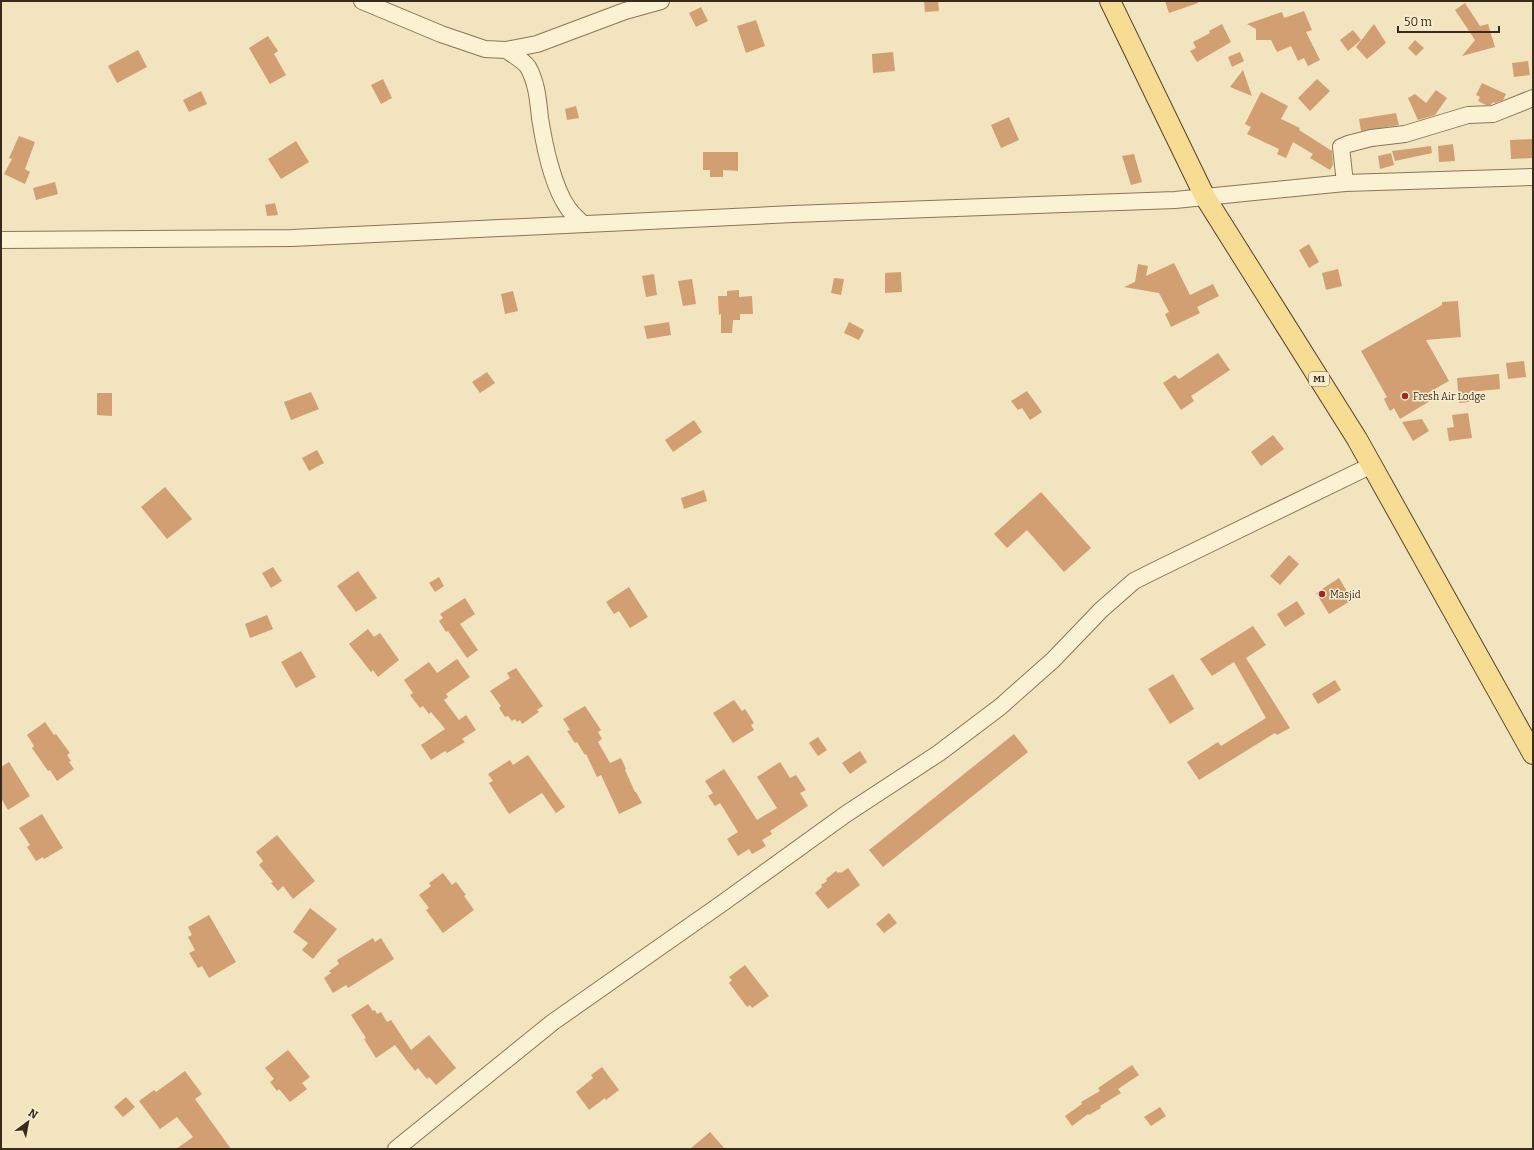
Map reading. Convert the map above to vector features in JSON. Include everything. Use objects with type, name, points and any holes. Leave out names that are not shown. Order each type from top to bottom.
[{"type":"main road","name":"M1","points":[[1110,1],[1205,197],[1357,439],[1533,754]]},
{"type":"street","points":[[362,1],[441,34],[485,49],[506,50],[537,44],[625,11],[661,1]]},
{"type":"street","points":[[506,50],[527,66],[536,85],[541,120],[556,183],[562,199],[569,210],[583,224]]},
{"type":"street","points":[[1345,183],[1341,147],[1371,138],[1405,134],[1468,115],[1493,114],[1533,98]]},
{"type":"street","points":[[1,240],[292,238],[785,214],[1175,200],[1345,183],[1533,177]]},
{"type":"street","points":[[396,1149],[553,1022],[846,814],[939,753],[1000,707],[1053,660],[1101,610],[1134,581],[1372,465]]},
{"type":"building","points":[[924,1],[938,1],[939,11],[925,12]]},
{"type":"building","points":[[1165,1],[1198,1],[1198,3],[1169,13]]},
{"type":"building","points":[[1465,3],[1480,26],[1488,24],[1495,47],[1462,56],[1475,40],[1455,10]]},
{"type":"building","points":[[701,7],[708,21],[696,27],[689,13]]},
{"type":"building","points":[[1304,11],[1312,30],[1306,32],[1320,60],[1308,66],[1304,58],[1298,61],[1291,46],[1277,52],[1271,40],[1256,40],[1256,29],[1247,24],[1282,12],[1284,18]]},
{"type":"building","points":[[756,20],[765,46],[746,53],[737,26]]},
{"type":"building","points":[[1222,24],[1231,42],[1197,62],[1190,51],[1196,48],[1193,42],[1210,33],[1209,31]]},
{"type":"building","points":[[1374,24],[1386,43],[1367,59],[1356,47]]},
{"type":"building","points":[[1353,30],[1361,40],[1348,51],[1340,40]]},
{"type":"building","points":[[268,36],[278,51],[274,54],[286,75],[270,84],[249,48]]},
{"type":"building","points":[[1415,40],[1424,48],[1416,56],[1408,48]]},
{"type":"building","points":[[138,50],[147,67],[117,83],[108,66]]},
{"type":"building","points":[[893,52],[895,71],[873,73],[872,54]]},
{"type":"building","points":[[1240,52],[1244,61],[1232,67],[1228,57]]},
{"type":"building","points":[[1528,61],[1530,75],[1514,77],[1512,63]]},
{"type":"building","points":[[1243,70],[1252,96],[1230,87]]},
{"type":"building","points":[[383,79],[392,98],[381,104],[371,85]]},
{"type":"building","points":[[1317,79],[1330,91],[1310,111],[1298,98]]},
{"type":"building","points":[[1482,83],[1506,94],[1503,100],[1495,103],[1493,102],[1491,105],[1486,105],[1478,101],[1480,97],[1476,95]]},
{"type":"building","points":[[1436,90],[1447,98],[1435,115],[1418,120],[1408,98],[1415,94],[1426,103]]},
{"type":"building","points":[[201,91],[207,104],[189,112],[183,100]]},
{"type":"building","points":[[1261,92],[1288,106],[1281,119],[1300,128],[1299,130],[1332,151],[1333,165],[1330,170],[1310,158],[1313,154],[1293,142],[1286,158],[1277,154],[1279,149],[1247,134],[1251,127],[1245,124]]},
{"type":"building","points":[[576,106],[579,118],[567,120],[565,109]]},
{"type":"building","points":[[1396,113],[1399,125],[1361,131],[1359,119]]},
{"type":"building","points":[[1009,117],[1019,140],[1001,148],[991,125]]},
{"type":"building","points":[[19,136],[35,142],[25,169],[30,172],[25,184],[4,174],[12,159],[9,158]]},
{"type":"building","points":[[1533,139],[1533,158],[1511,159],[1510,140]]},
{"type":"building","points":[[296,141],[309,162],[281,179],[268,159]]},
{"type":"building","points":[[1453,144],[1455,161],[1439,162],[1438,146]]},
{"type":"building","points":[[1431,146],[1432,153],[1395,161],[1392,151]]},
{"type":"building","points":[[703,152],[738,152],[738,171],[723,170],[723,177],[710,177],[710,170],[703,170]]},
{"type":"building","points":[[1391,153],[1394,165],[1380,169],[1378,156]]},
{"type":"building","points":[[1134,154],[1142,182],[1131,185],[1122,156]]},
{"type":"building","points":[[55,182],[58,194],[36,200],[33,188]]},
{"type":"building","points":[[275,203],[278,215],[267,216],[265,205]]},
{"type":"building","points":[[1309,244],[1319,262],[1309,268],[1299,250]]},
{"type":"building","points":[[1174,263],[1190,295],[1213,284],[1219,296],[1197,307],[1200,313],[1171,327],[1165,314],[1169,312],[1159,293],[1124,287],[1135,282],[1138,264],[1148,266],[1146,276]]},
{"type":"building","points":[[1338,269],[1342,286],[1326,290],[1322,273]]},
{"type":"building","points":[[901,272],[902,292],[885,293],[885,273]]},
{"type":"building","points":[[654,274],[657,295],[646,297],[642,276]]},
{"type":"building","points":[[834,278],[844,279],[841,295],[831,293]]},
{"type":"building","points":[[692,279],[696,304],[683,306],[678,281]]},
{"type":"building","points":[[739,290],[739,297],[752,296],[753,314],[740,314],[740,320],[733,320],[732,333],[721,333],[721,314],[719,315],[718,296],[727,296],[727,291]]},
{"type":"building","points":[[513,291],[518,311],[505,314],[501,294]]},
{"type":"building","points":[[1458,301],[1461,337],[1426,340],[1449,381],[1426,394],[1430,401],[1400,419],[1394,408],[1390,411],[1384,399],[1387,397],[1361,351],[1442,305],[1442,302]]},
{"type":"building","points":[[669,322],[671,335],[647,339],[644,326]]},
{"type":"building","points":[[849,322],[864,330],[859,340],[844,333]]},
{"type":"building","points":[[1218,353],[1230,370],[1191,396],[1194,401],[1181,410],[1163,383],[1175,375],[1179,379]]},
{"type":"building","points":[[1524,361],[1526,377],[1508,379],[1506,363]]},
{"type":"building","points":[[487,372],[495,383],[480,393],[472,382]]},
{"type":"building","points":[[1499,374],[1500,389],[1469,392],[1469,402],[1459,403],[1457,378]]},
{"type":"building","points":[[1027,391],[1042,412],[1030,420],[1022,408],[1018,410],[1011,401]]},
{"type":"building","points":[[311,392],[319,409],[291,420],[284,402]]},
{"type":"building","points":[[97,393],[112,393],[112,416],[97,415]]},
{"type":"building","points":[[1468,413],[1472,438],[1449,441],[1447,428],[1454,427],[1452,415]]},
{"type":"building","points":[[1422,419],[1429,431],[1413,441],[1402,422]]},
{"type":"building","points":[[694,420],[702,432],[673,452],[665,440]]},
{"type":"building","points":[[1273,435],[1284,449],[1261,466],[1251,452]]},
{"type":"building","points":[[317,450],[324,463],[309,471],[302,458]]},
{"type":"building","points":[[165,487],[192,519],[167,539],[141,507]]},
{"type":"building","points":[[704,490],[707,501],[684,509],[681,498]]},
{"type":"building","points":[[1041,492],[1091,548],[1064,572],[1027,530],[1007,548],[994,534]]},
{"type":"building","points":[[1289,555],[1299,564],[1280,585],[1270,576]]},
{"type":"building","points":[[273,567],[282,581],[271,588],[262,573]]},
{"type":"building","points":[[358,571],[377,598],[356,612],[337,586]]},
{"type":"building","points":[[439,577],[444,586],[435,592],[429,583]]},
{"type":"building","points":[[1339,578],[1352,600],[1329,614],[1316,593]]},
{"type":"building","points":[[629,587],[648,617],[630,628],[619,611],[614,614],[606,602]]},
{"type":"building","points":[[465,598],[475,614],[460,624],[478,650],[467,658],[439,621],[443,618],[440,614]]},
{"type":"building","points":[[1297,601],[1305,614],[1285,627],[1277,614]]},
{"type":"building","points":[[267,615],[273,629],[250,638],[245,624]]},
{"type":"building","points":[[1253,626],[1266,645],[1246,658],[1290,728],[1277,735],[1275,733],[1199,780],[1187,762],[1218,742],[1221,746],[1266,718],[1234,662],[1212,676],[1200,659]]},
{"type":"building","points":[[368,629],[374,637],[380,633],[399,660],[378,677],[373,670],[371,672],[349,644]]},
{"type":"building","points":[[301,651],[316,677],[296,688],[281,662]]},
{"type":"building","points":[[457,659],[470,677],[446,694],[448,697],[444,700],[459,720],[466,715],[476,730],[462,739],[465,742],[447,753],[445,751],[431,760],[421,745],[445,729],[431,712],[429,714],[423,706],[420,708],[410,695],[413,693],[404,680],[429,662],[437,673]]},
{"type":"building","points":[[516,668],[543,706],[537,710],[539,712],[522,724],[520,720],[517,722],[515,719],[512,721],[508,716],[505,717],[499,708],[501,706],[490,691],[510,678],[507,673]]},
{"type":"building","points":[[1173,674],[1194,709],[1170,724],[1148,689]]},
{"type":"building","points":[[1335,680],[1341,690],[1318,704],[1312,694]]},
{"type":"building","points":[[734,700],[742,711],[745,709],[754,723],[751,725],[754,730],[733,743],[713,713]]},
{"type":"building","points":[[585,706],[601,730],[598,732],[602,739],[598,742],[610,763],[621,758],[635,792],[642,803],[619,814],[601,775],[597,777],[586,754],[585,755],[577,742],[575,743],[567,731],[570,730],[563,719]]},
{"type":"building","points":[[45,722],[70,753],[67,755],[71,761],[69,762],[74,769],[57,781],[32,748],[34,746],[27,735]]},
{"type":"building","points":[[1014,734],[1028,752],[883,867],[869,850]]},
{"type":"building","points":[[818,737],[827,750],[818,756],[809,743]]},
{"type":"building","points":[[860,751],[867,762],[850,774],[842,763]]},
{"type":"building","points":[[528,755],[565,807],[556,813],[542,793],[509,814],[489,783],[493,781],[488,774],[510,760],[513,765]]},
{"type":"building","points":[[9,762],[30,796],[8,810],[1,798],[1,767]]},
{"type":"building","points":[[780,762],[790,778],[796,775],[806,790],[800,793],[808,806],[770,831],[772,834],[762,840],[766,846],[752,854],[749,849],[738,856],[727,839],[738,832],[720,803],[715,806],[708,796],[713,793],[705,781],[724,769],[757,820],[777,808],[757,777]]},
{"type":"building","points":[[42,814],[63,848],[44,859],[43,857],[36,861],[27,847],[30,845],[19,828]]},
{"type":"building","points":[[277,835],[315,881],[293,899],[283,886],[278,891],[271,883],[273,882],[259,865],[263,861],[256,852]]},
{"type":"building","points":[[848,868],[860,885],[828,909],[815,893],[822,887],[821,885],[827,881],[826,879],[836,871],[841,873]]},
{"type":"building","points":[[443,873],[452,885],[456,882],[466,895],[464,896],[474,910],[443,933],[426,910],[429,908],[419,895],[431,886],[429,883]]},
{"type":"building","points":[[310,908],[337,929],[313,959],[302,950],[308,943],[293,932]]},
{"type":"building","points":[[889,913],[897,923],[884,933],[876,924]]},
{"type":"building","points":[[209,915],[236,962],[209,978],[202,966],[198,968],[189,953],[195,950],[188,937],[192,935],[188,927]]},
{"type":"building","points":[[373,938],[375,942],[381,938],[394,959],[348,988],[346,985],[333,993],[324,978],[331,973],[329,971],[339,964],[337,960]]},
{"type":"building","points":[[745,965],[769,996],[752,1008],[750,1005],[747,1007],[729,983],[732,980],[729,977]]},
{"type":"building","points":[[368,1004],[377,1014],[381,1012],[387,1022],[391,1020],[411,1050],[429,1035],[456,1068],[436,1085],[429,1077],[427,1079],[418,1068],[415,1071],[395,1045],[376,1058],[364,1039],[366,1038],[351,1015]]},
{"type":"building","points":[[288,1050],[310,1077],[302,1083],[307,1089],[290,1102],[279,1089],[277,1091],[270,1082],[274,1079],[265,1068]]},
{"type":"building","points":[[1132,1065],[1139,1075],[1118,1089],[1121,1093],[1100,1106],[1101,1108],[1089,1115],[1088,1114],[1072,1126],[1065,1116],[1082,1104],[1081,1102],[1100,1091],[1098,1088]]},
{"type":"building","points":[[602,1067],[619,1090],[589,1110],[576,1092],[593,1078],[591,1075]]},
{"type":"building","points":[[185,1071],[202,1094],[195,1099],[231,1149],[176,1149],[193,1137],[177,1117],[160,1129],[139,1101],[154,1090],[156,1092]]},
{"type":"building","points":[[126,1097],[135,1107],[123,1117],[114,1107]]},
{"type":"building","points":[[1160,1107],[1166,1116],[1151,1126],[1144,1117]]},
{"type":"building","points":[[710,1132],[725,1149],[690,1149]]},
{"type":"place","name":"Fresh Air Lodge","points":[[1405,396]]},
{"type":"place","name":"Masjid","points":[[1322,594]]}]
